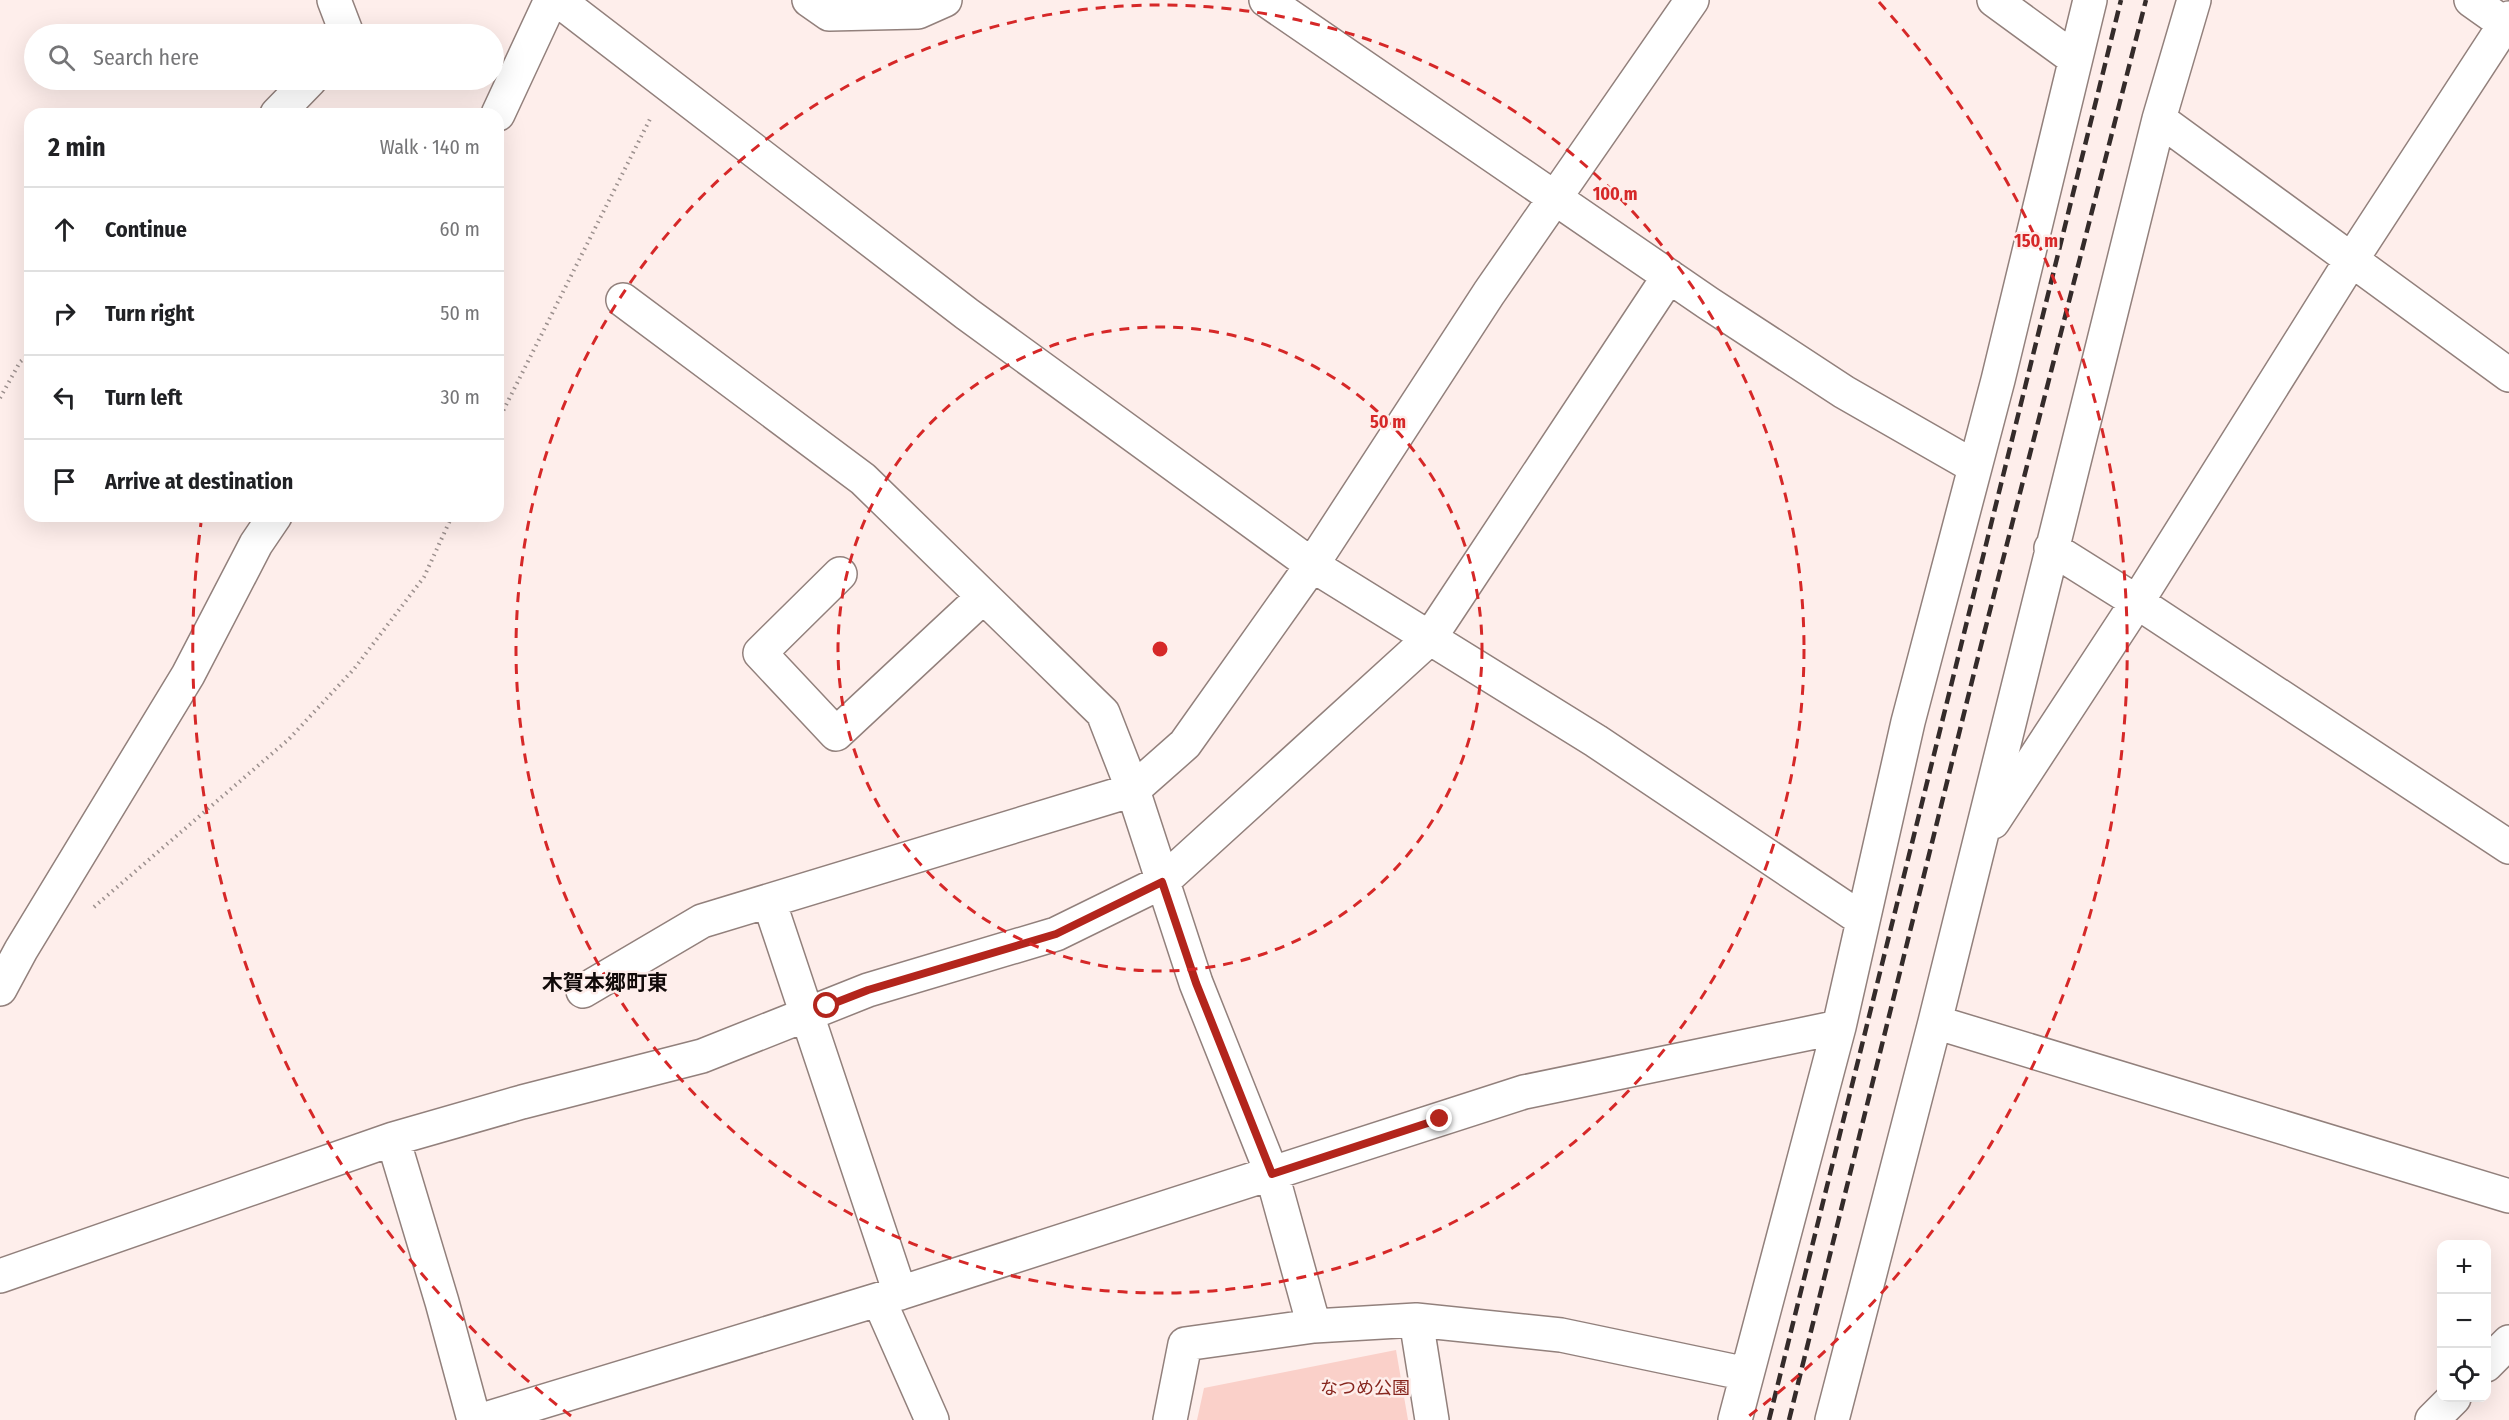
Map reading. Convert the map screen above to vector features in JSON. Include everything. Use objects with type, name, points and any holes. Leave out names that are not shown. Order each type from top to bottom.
[{"type":"street","points":[[334,0],[343,24]]},
{"type":"street","points":[[501,108],[551,0]]},
{"type":"street","points":[[558,0],[967,314],[1312,565],[1596,741],[1863,920]]},
{"type":"street","points":[[809,0],[829,14],[918,12],[945,0]]},
{"type":"street","points":[[1266,0],[1669,276],[1844,392],[1975,467]]},
{"type":"street","points":[[583,990],[702,921],[1133,790],[1185,744],[1312,565],[1489,293],[1692,0]]},
{"type":"street","points":[[1994,0],[2075,59]]},
{"type":"street","points":[[1735,1420],[1839,1027],[1908,722],[1975,467],[2090,0]]},
{"type":"street","points":[[1832,1420],[1935,1022],[2159,119],[2194,0]]},
{"type":"street","points":[[1979,843],[2138,602],[2352,259],[2508,23],[2471,0]]},
{"type":"street","points":[[283,108],[300,90]]},
{"type":"street","points":[[2159,119],[2509,375]]},
{"type":"street","points":[[0,1276],[393,1139],[522,1101],[702,1056],[868,990],[1056,934],[1162,882],[1429,639],[1669,276]]},
{"type":"street","points":[[623,300],[862,480],[1103,713],[1133,790],[1196,983],[1272,1174],[1314,1326]]},
{"type":"street","points":[[0,989],[21,950],[188,675],[256,544],[271,522]]},
{"type":"street","points":[[2051,548],[2138,602],[2509,847]]},
{"type":"street","points":[[840,574],[760,653],[836,734],[983,597]]},
{"type":"street","points":[[769,901],[807,1014],[890,1296],[932,1420]]},
{"type":"street","points":[[1935,1022],[2509,1196]]},
{"type":"street","points":[[482,1420],[890,1296],[1524,1092],[1839,1027]]},
{"type":"street","points":[[393,1139],[442,1302],[474,1420]]},
{"type":"street","points":[[1170,1420],[1185,1344],[1314,1326],[1416,1320],[1562,1335],[1747,1374]]},
{"type":"street","points":[[1416,1320],[1432,1420]]},
{"type":"street","points":[[2491,1361],[2509,1342]]},
{"type":"street","points":[[2432,1420],[2450,1402]]},
{"type":"path","points":[[504,409],[667,85]]},
{"type":"path","points":[[0,398],[24,358]]},
{"type":"path","points":[[89,910],[99,905],[289,739],[354,669],[424,577],[449,522]]},
{"type":"green space","name":"なつめ公園","points":[[1396,1350],[1408,1420],[1197,1420],[1204,1388]]},
{"type":"railway","points":[[1769,1420],[2121,0]]},
{"type":"railway","points":[[1789,1420],[1975,669],[2146,0]]},
{"type":"district","name":"木賀本郷町東","points":[[605,983]]},
{"type":"route","points":[[827,1006],[868,990],[1056,934],[1162,882],[1196,983],[1272,1174],[1440,1119]]}]
